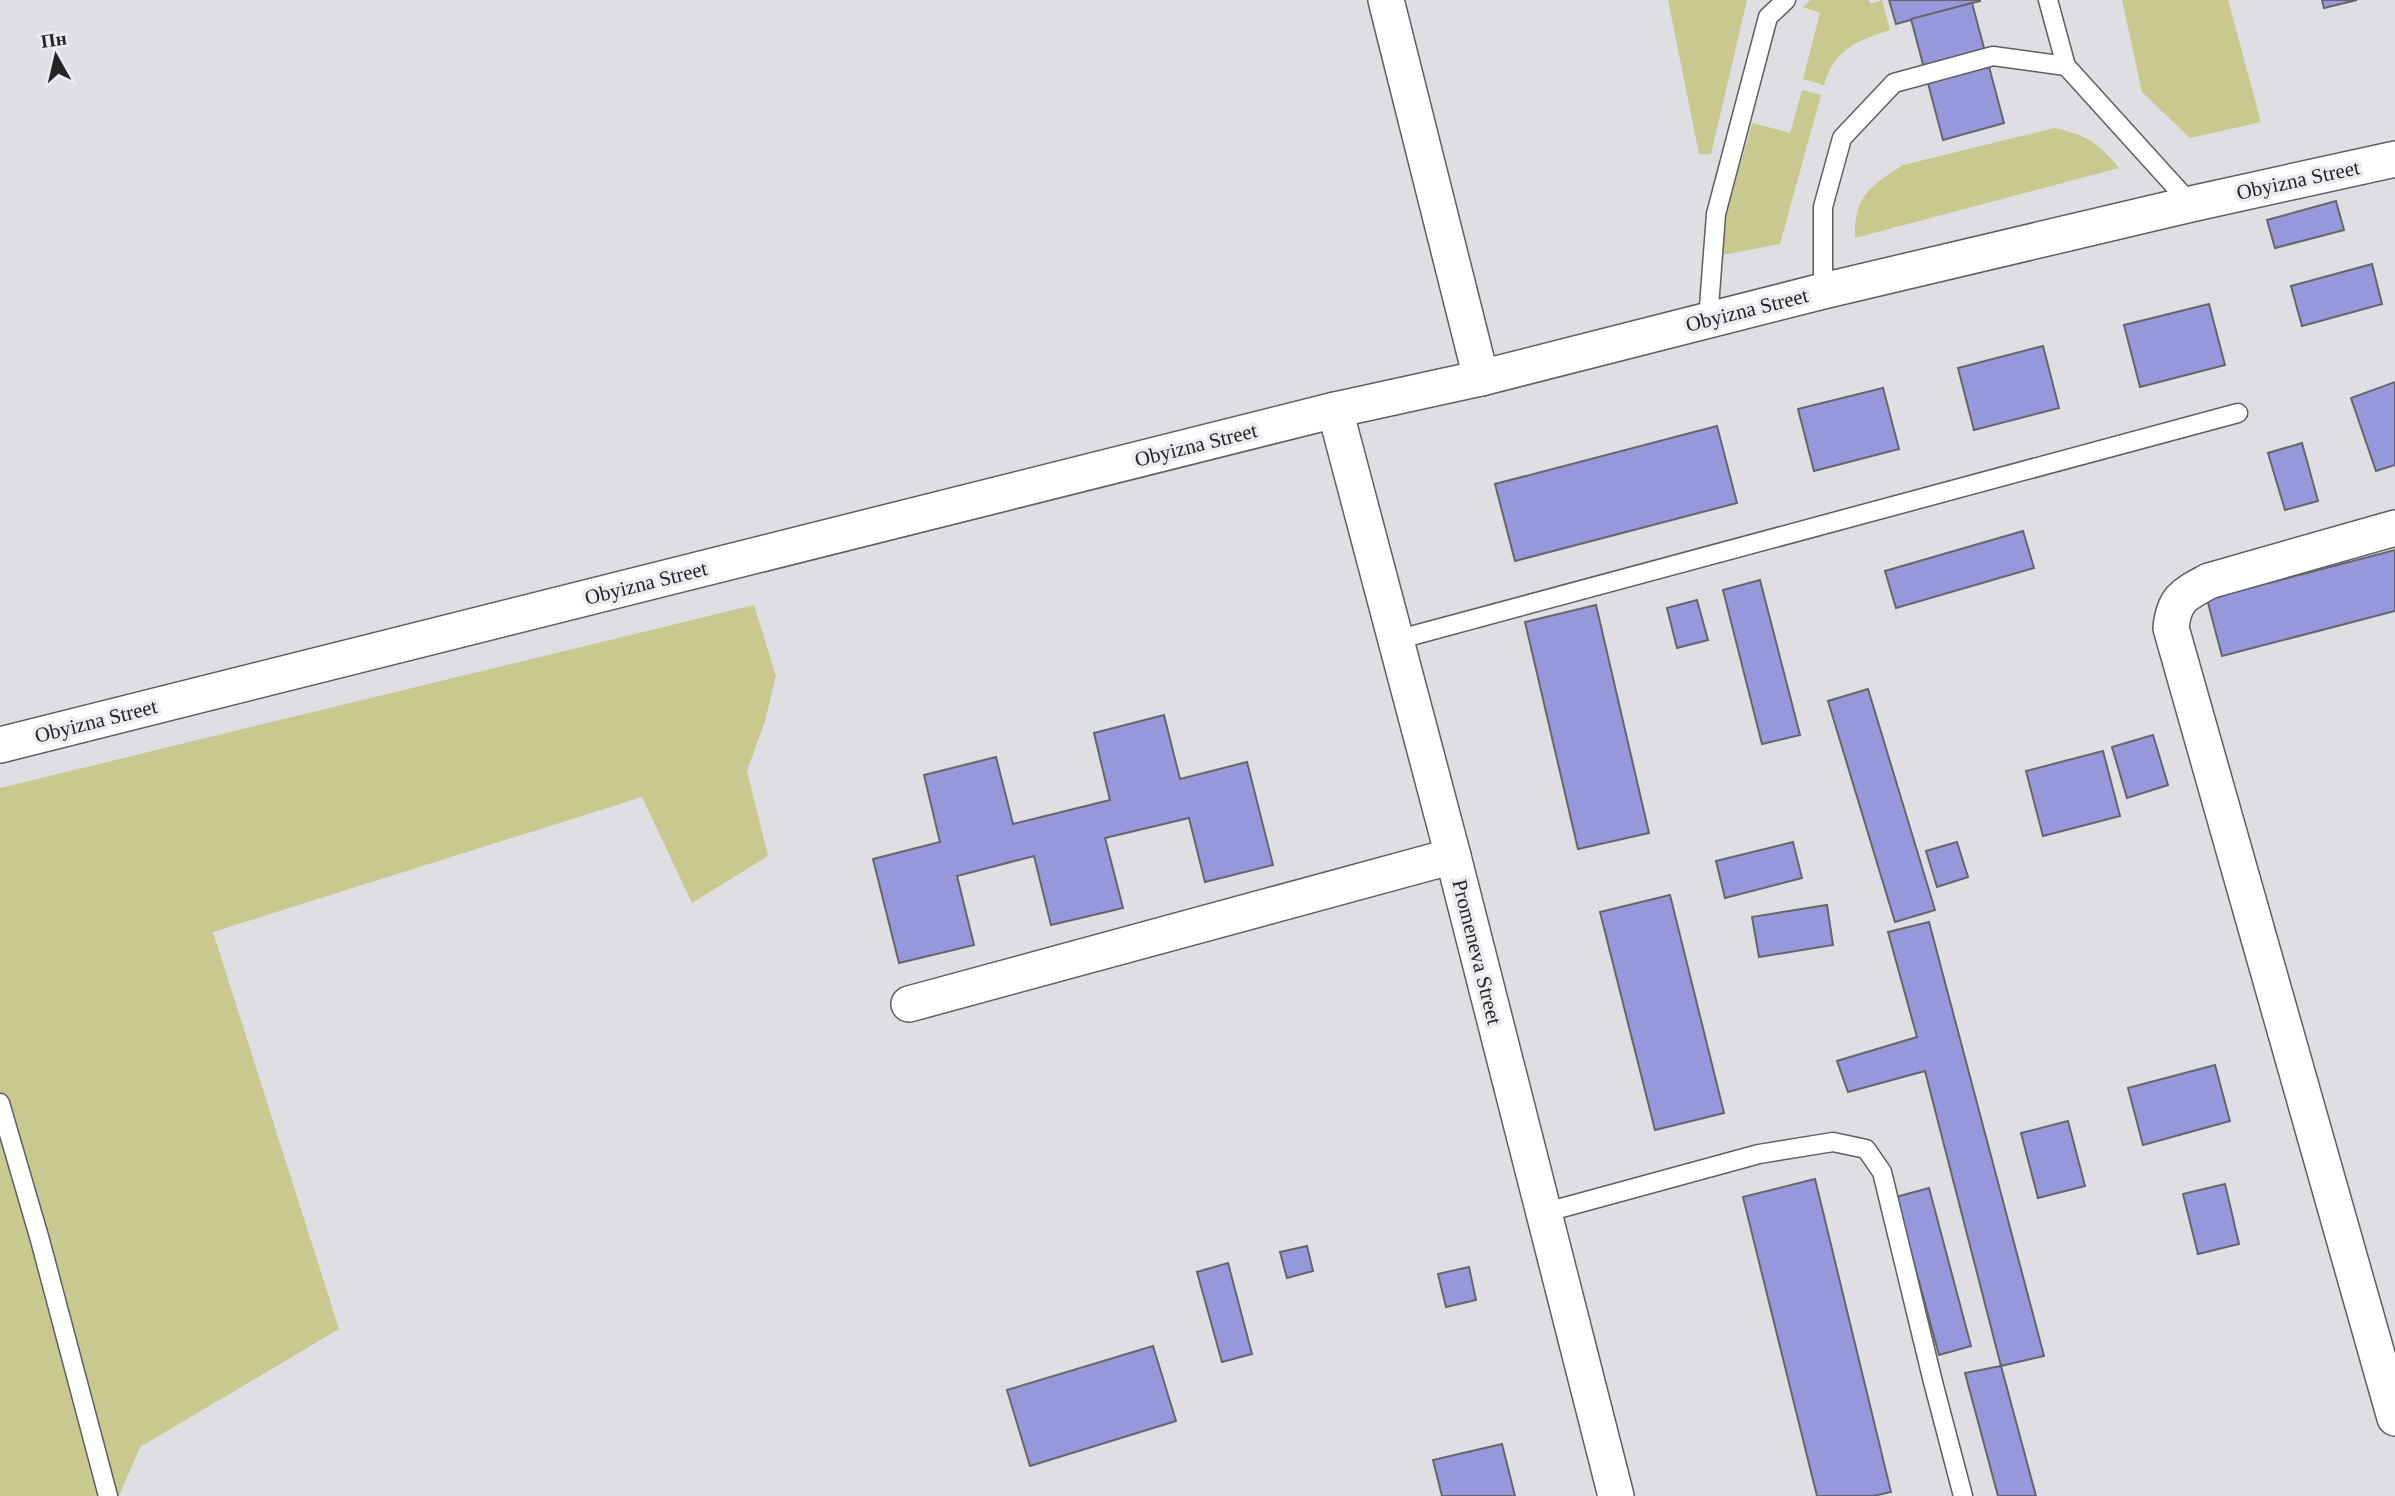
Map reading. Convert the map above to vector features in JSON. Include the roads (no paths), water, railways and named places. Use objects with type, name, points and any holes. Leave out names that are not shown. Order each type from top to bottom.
[{"type":"street","points":[[1386,0],[1481,378]]},
{"type":"street","name":"Obyizna Street","points":[[0,746],[1335,410],[1481,378],[1823,290],[2395,159]]},
{"type":"street","name":"Promeneva Street","points":[[1335,410],[1453,856],[1616,1496]]},
{"type":"street","points":[[2395,528],[2210,580],[2182,595],[2172,612],[2171,628],[2395,1418]]},
{"type":"street","points":[[909,1004],[1453,856]]},
{"type":"lane","points":[[1708,320],[1716,214],[1768,18],[1786,0]]},
{"type":"lane","points":[[2048,0],[2066,66],[2191,204]]},
{"type":"lane","points":[[1823,290],[1823,207],[1842,138],[1894,83],[1993,57],[2066,66]]},
{"type":"lane","points":[[1396,640],[2238,413]]},
{"type":"lane","points":[[0,1103],[40,1240],[108,1496]]},
{"type":"lane","points":[[1543,1213],[1759,1154],[1833,1142],[1866,1149],[1882,1172],[1964,1496]]}]
